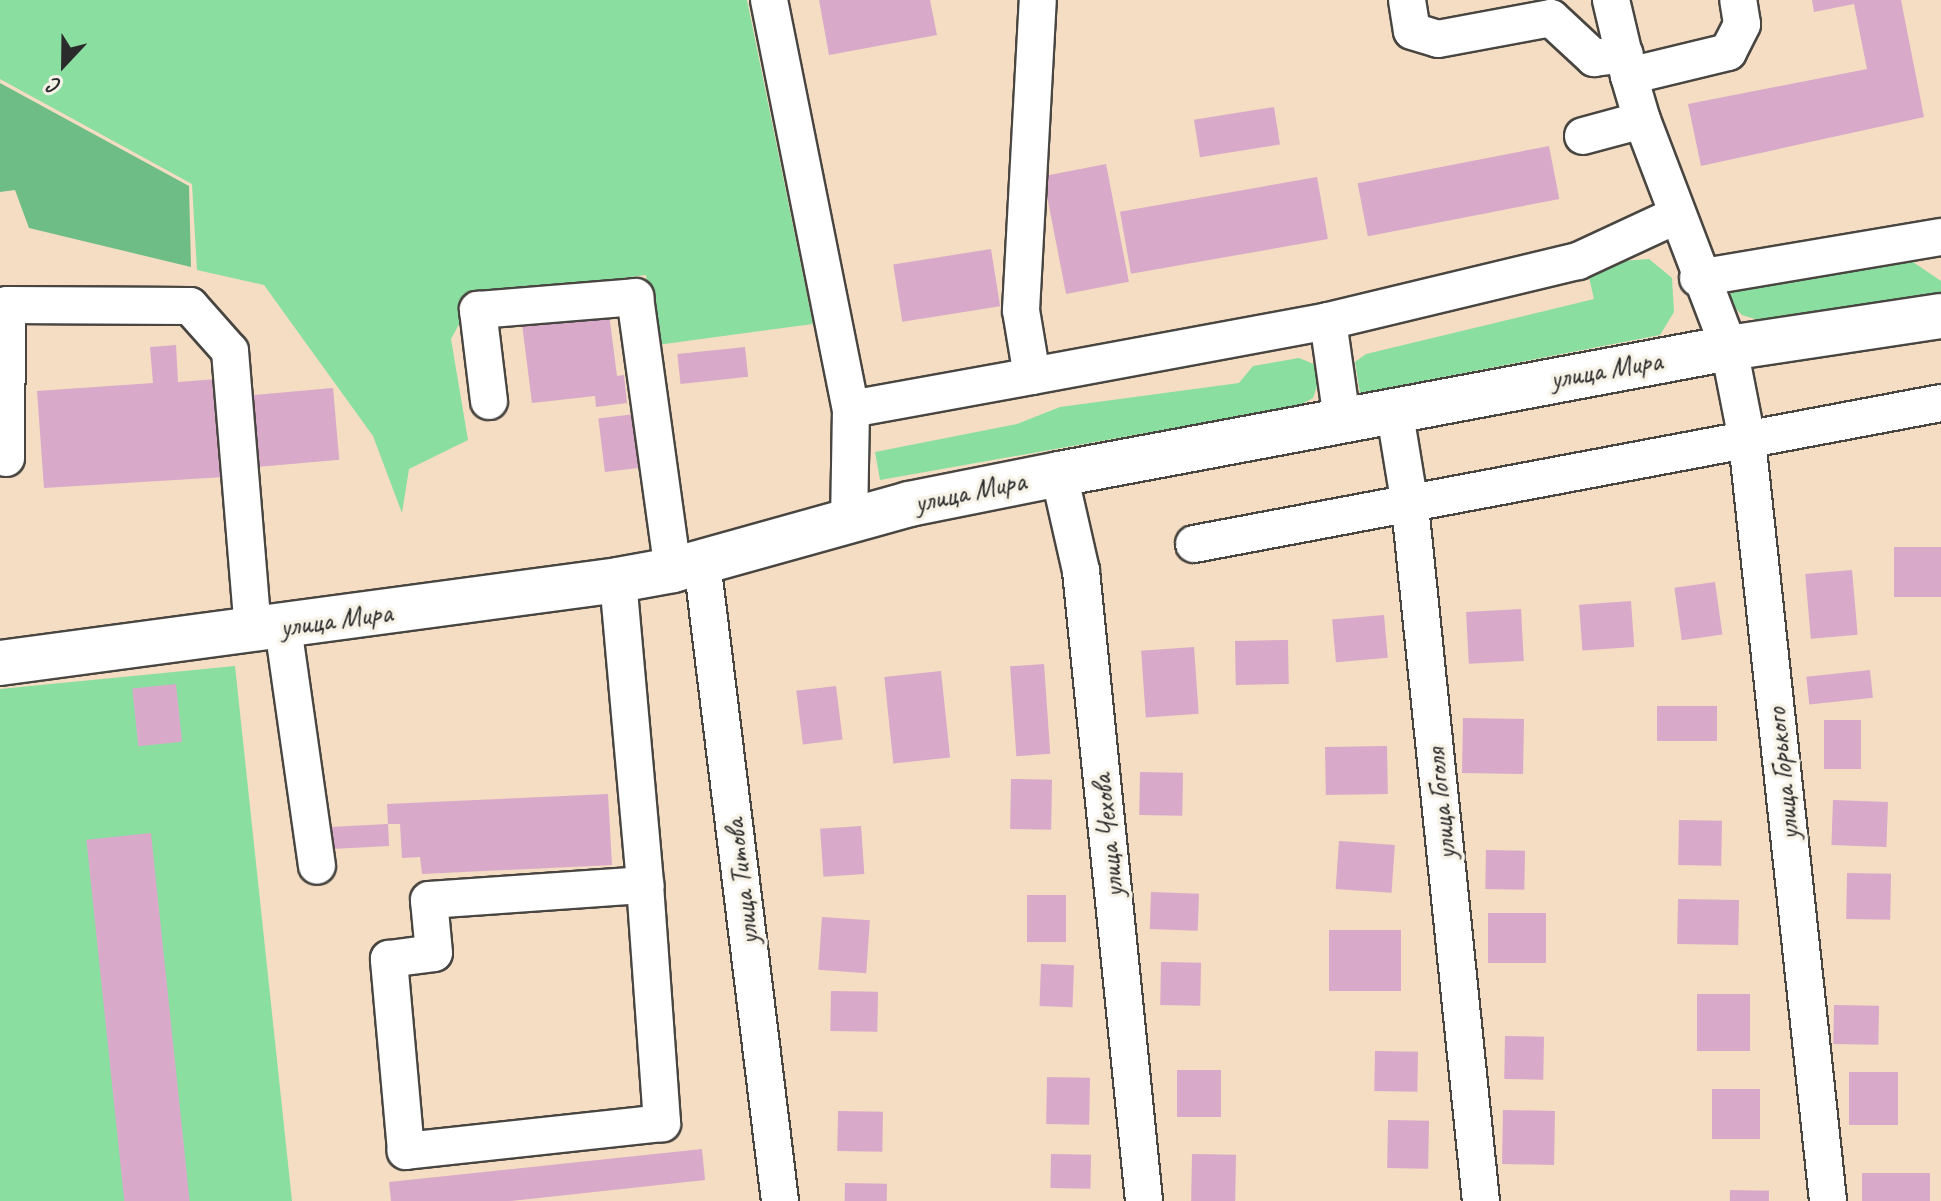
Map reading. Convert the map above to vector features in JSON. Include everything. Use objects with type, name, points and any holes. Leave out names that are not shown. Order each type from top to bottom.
[{"type":"main road","name":"улица Мира","points":[[0,663],[618,580],[688,566],[849,519],[1059,474],[1394,408],[1729,348],[1941,316]]},
{"type":"street","points":[[769,0],[851,409],[849,519]]},
{"type":"street","points":[[1032,376],[1021,310],[1038,0]]},
{"type":"street","points":[[1407,0],[1412,31],[1438,39],[1551,18],[1594,58],[1627,65],[1728,52],[1742,24],[1738,0]]},
{"type":"street","name":"улица Горького","points":[[1611,0],[1642,120],[1698,278],[1729,348],[1747,440],[1828,1201]]},
{"type":"street","points":[[1583,136],[1642,120]]},
{"type":"street","points":[[851,409],[1328,321],[1578,261],[1675,216]]},
{"type":"street","points":[[1698,278],[1941,237]]},
{"type":"street","name":"улица Титова","points":[[489,401],[478,310],[635,297],[688,566],[780,1201]]},
{"type":"street","points":[[6,458],[7,305],[190,306],[230,351],[268,629],[317,866]]},
{"type":"street","points":[[1328,321],[1342,419]]},
{"type":"street","points":[[1194,544],[1410,506],[1941,403]]},
{"type":"street","name":"улица Гоголя","points":[[1394,408],[1410,506],[1481,1201]]},
{"type":"street","name":"улица Чехова","points":[[1059,474],[1081,571],[1144,1201]]},
{"type":"street","points":[[618,580],[645,885],[662,1123],[406,1151],[389,959],[434,953],[429,900],[645,885]]},
{"type":"green space","points":[[0,0],[747,0],[813,324],[657,345],[646,275],[474,297],[451,339],[468,440],[409,469],[402,513],[373,436],[264,285],[197,270],[192,184],[0,79]]},
{"type":"green space","points":[[0,83],[189,186],[191,267],[29,228],[15,190],[0,192]]},
{"type":"green space","points":[[1649,259],[1672,278],[1674,312],[1660,335],[1360,393],[1355,362],[1366,354],[1594,299],[1588,273],[1608,262]]},
{"type":"green space","points":[[1913,262],[1941,281],[1941,299],[1771,324],[1742,315],[1731,304],[1731,291],[1752,283]]},
{"type":"green space","points":[[1299,358],[1316,365],[1318,383],[1313,398],[1298,406],[880,480],[875,452],[1017,424],[1060,407],[1239,383],[1253,366]]},
{"type":"green space","points":[[235,666],[292,1201],[0,1201],[0,689]]},
{"type":"building","points":[[819,0],[930,0],[937,35],[829,55]]},
{"type":"building","points":[[1812,0],[1901,0],[1924,117],[1701,166],[1688,104],[1867,69],[1854,4],[1814,12]]},
{"type":"building","points":[[1274,107],[1280,145],[1200,157],[1194,120]]},
{"type":"building","points":[[1549,146],[1559,199],[1368,236],[1358,183]]},
{"type":"building","points":[[1106,164],[1129,282],[1066,294],[1043,176]]},
{"type":"building","points":[[1317,177],[1328,239],[1131,274],[1120,212]]},
{"type":"building","points":[[991,249],[1000,306],[902,322],[893,264]]},
{"type":"building","points":[[608,306],[617,376],[624,375],[627,403],[596,407],[595,396],[532,403],[521,316]]},
{"type":"building","points":[[176,345],[178,382],[217,379],[224,477],[44,488],[37,391],[153,383],[150,347]]},
{"type":"building","points":[[745,347],[748,377],[681,384],[677,354]]},
{"type":"building","points":[[333,388],[339,460],[252,467],[245,396]]},
{"type":"building","points":[[643,413],[650,467],[605,472],[598,418]]},
{"type":"building","points":[[1894,547],[1941,547],[1941,597],[1894,597]]},
{"type":"building","points":[[1852,570],[1858,635],[1811,639],[1805,574]]},
{"type":"building","points":[[1715,582],[1722,634],[1682,640],[1674,588]]},
{"type":"building","points":[[1631,601],[1634,647],[1582,651],[1579,605]]},
{"type":"building","points":[[1521,609],[1524,661],[1469,664],[1466,612]]},
{"type":"building","points":[[1384,615],[1388,658],[1336,662],[1332,620]]},
{"type":"building","points":[[1288,640],[1289,684],[1236,685],[1235,641]]},
{"type":"building","points":[[1194,647],[1199,714],[1146,718],[1141,651]]},
{"type":"building","points":[[1044,664],[1050,754],[1016,756],[1010,666]]},
{"type":"building","points":[[1870,670],[1873,698],[1809,705],[1806,677]]},
{"type":"building","points":[[941,671],[950,758],[893,763],[884,677]]},
{"type":"building","points":[[176,684],[182,742],[138,746],[132,689]]},
{"type":"building","points":[[836,686],[843,740],[803,744],[796,691]]},
{"type":"building","points":[[1657,706],[1717,706],[1717,741],[1657,741]]},
{"type":"building","points":[[1463,718],[1524,719],[1523,774],[1462,773]]},
{"type":"building","points":[[1824,720],[1861,720],[1861,769],[1824,769]]},
{"type":"building","points":[[1387,746],[1388,794],[1326,795],[1325,747]]},
{"type":"building","points":[[1140,772],[1183,773],[1182,816],[1139,815]]},
{"type":"building","points":[[1011,779],[1052,780],[1051,830],[1010,829]]},
{"type":"building","points":[[608,794],[612,865],[422,874],[420,857],[402,858],[400,824],[388,824],[387,804]]},
{"type":"building","points":[[1833,800],[1888,802],[1886,847],[1831,845]]},
{"type":"building","points":[[1679,820],[1722,821],[1721,866],[1678,865]]},
{"type":"building","points":[[388,824],[389,846],[331,849],[330,827]]},
{"type":"building","points":[[861,826],[864,874],[823,877],[820,829]]},
{"type":"building","points":[[151,833],[190,1201],[124,1201],[86,840]]},
{"type":"building","points":[[1339,841],[1395,845],[1392,893],[1336,889]]},
{"type":"building","points":[[1486,850],[1525,851],[1524,890],[1485,889]]},
{"type":"building","points":[[1847,873],[1891,874],[1890,920],[1846,919]]},
{"type":"building","points":[[1151,892],[1199,894],[1198,931],[1150,929]]},
{"type":"building","points":[[1027,895],[1066,895],[1066,942],[1027,942]]},
{"type":"building","points":[[1678,899],[1739,900],[1738,945],[1677,944]]},
{"type":"building","points":[[1488,913],[1546,913],[1546,963],[1488,963]]},
{"type":"building","points":[[822,917],[870,920],[866,973],[818,970]]},
{"type":"building","points":[[1329,930],[1401,930],[1401,991],[1329,991]]},
{"type":"building","points":[[1161,962],[1201,963],[1200,1006],[1160,1005]]},
{"type":"building","points":[[1041,964],[1074,965],[1073,1007],[1040,1006]]},
{"type":"building","points":[[831,991],[878,992],[877,1032],[830,1031]]},
{"type":"building","points":[[1697,994],[1750,994],[1750,1051],[1697,1051]]},
{"type":"building","points":[[1834,1005],[1879,1006],[1878,1045],[1833,1044]]},
{"type":"building","points":[[1505,1036],[1544,1037],[1543,1080],[1504,1079]]},
{"type":"building","points":[[1375,1051],[1418,1052],[1417,1092],[1374,1091]]},
{"type":"building","points":[[1177,1070],[1221,1070],[1221,1117],[1177,1117]]},
{"type":"building","points":[[1849,1072],[1898,1072],[1898,1125],[1849,1125]]},
{"type":"building","points":[[1047,1077],[1090,1078],[1089,1125],[1046,1124]]},
{"type":"building","points":[[1712,1089],[1760,1089],[1760,1139],[1712,1139]]},
{"type":"building","points":[[1503,1110],[1555,1111],[1554,1165],[1502,1164]]},
{"type":"building","points":[[838,1111],[883,1112],[882,1152],[837,1151]]},
{"type":"building","points":[[1388,1120],[1429,1121],[1428,1169],[1387,1168]]},
{"type":"building","points":[[702,1149],[705,1180],[511,1201],[391,1201],[389,1182]]},
{"type":"building","points":[[1051,1154],[1091,1155],[1090,1189],[1050,1188]]},
{"type":"building","points":[[1192,1154],[1236,1155],[1235,1201],[1191,1201]]},
{"type":"building","points":[[1862,1173],[1930,1173],[1930,1201],[1862,1201]]},
{"type":"building","points":[[845,1183],[887,1184],[887,1201],[845,1201]]},
{"type":"building","points":[[1730,1190],[1769,1191],[1769,1201],[1730,1201]]}]
